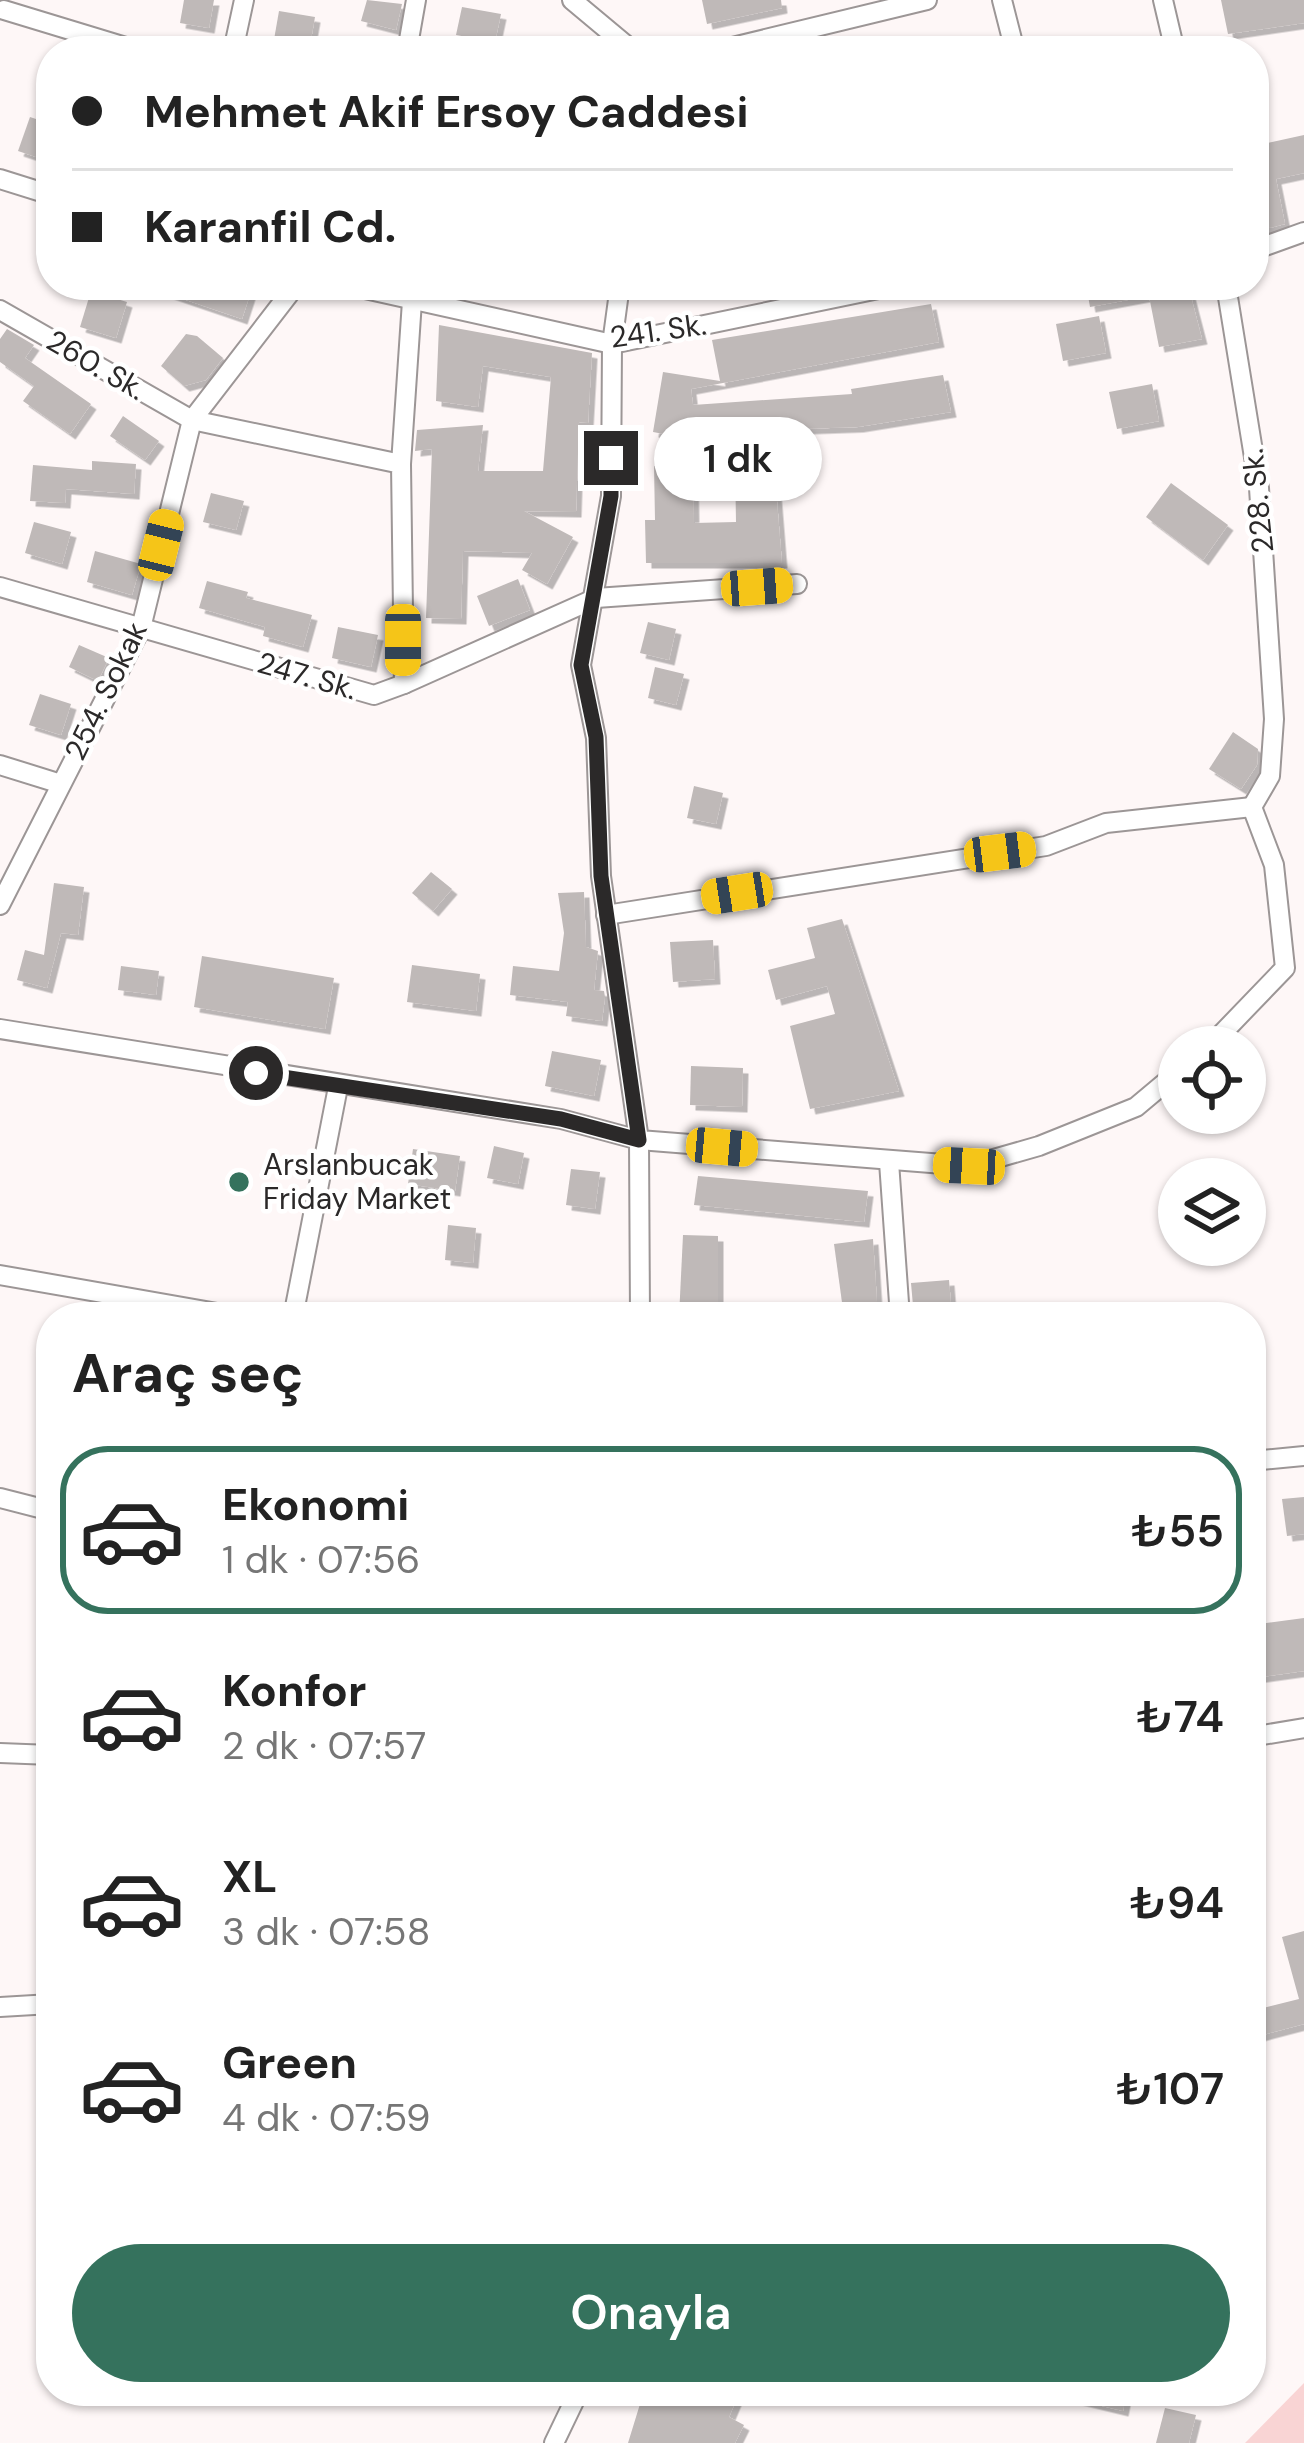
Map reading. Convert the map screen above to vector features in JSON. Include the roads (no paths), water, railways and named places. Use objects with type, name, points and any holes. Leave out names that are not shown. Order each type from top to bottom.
[{"type":"street","points":[[236,36],[244,0]]},
{"type":"street","points":[[410,36],[416,0]]},
{"type":"street","points":[[572,0],[615,36]]},
{"type":"street","points":[[778,36],[927,0]]},
{"type":"street","points":[[1003,0],[1011,36]]},
{"type":"street","points":[[1163,0],[1171,36]]},
{"type":"street","points":[[4,12],[87,36]]},
{"type":"street","points":[[0,179],[36,190]]},
{"type":"street","points":[[1269,245],[1304,232]]},
{"type":"street","name":"254. Sokak","points":[[0,905],[140,628],[192,420],[284,300]]},
{"type":"street","name":"241. Sk.","points":[[408,300],[612,344],[825,300]]},
{"type":"street","points":[[618,300],[612,344],[611,496],[581,665],[596,737],[601,876],[639,1140],[640,1302]]},
{"type":"street","name":"228. Sk.","points":[[1228,300],[1259,488],[1274,718],[1270,776],[1252,807]]},
{"type":"street","name":"247. Sk.","points":[[0,587],[374,695],[404,684],[401,464],[412,301]]},
{"type":"street","name":"260. Sk.","points":[[0,310],[192,420]]},
{"type":"street","points":[[192,420],[401,464]]},
{"type":"street","points":[[404,684],[596,598],[797,584]]},
{"type":"street","points":[[0,765],[61,784]]},
{"type":"street","points":[[606,915],[1046,846],[1106,823],[1252,807],[1274,865],[1285,968],[1228,1026]]},
{"type":"street","points":[[0,1029],[338,1087],[561,1119],[639,1140],[889,1162],[969,1166],[1039,1146],[1136,1107],[1158,1089]]},
{"type":"street","points":[[296,1302],[338,1087]]},
{"type":"street","points":[[889,1162],[899,1302]]},
{"type":"street","points":[[0,1275],[154,1302]]},
{"type":"street","points":[[1266,1460],[1304,1456]]},
{"type":"street","points":[[0,1498],[36,1507]]},
{"type":"street","points":[[1266,1734],[1304,1728]]},
{"type":"street","points":[[0,1754],[36,1755]]},
{"type":"street","points":[[0,2007],[36,2005]]},
{"type":"street","points":[[554,2443],[572,2406]]},
{"type":"place","name":"Arslanbucak Friday Market","points":[[239,1182]]}]
